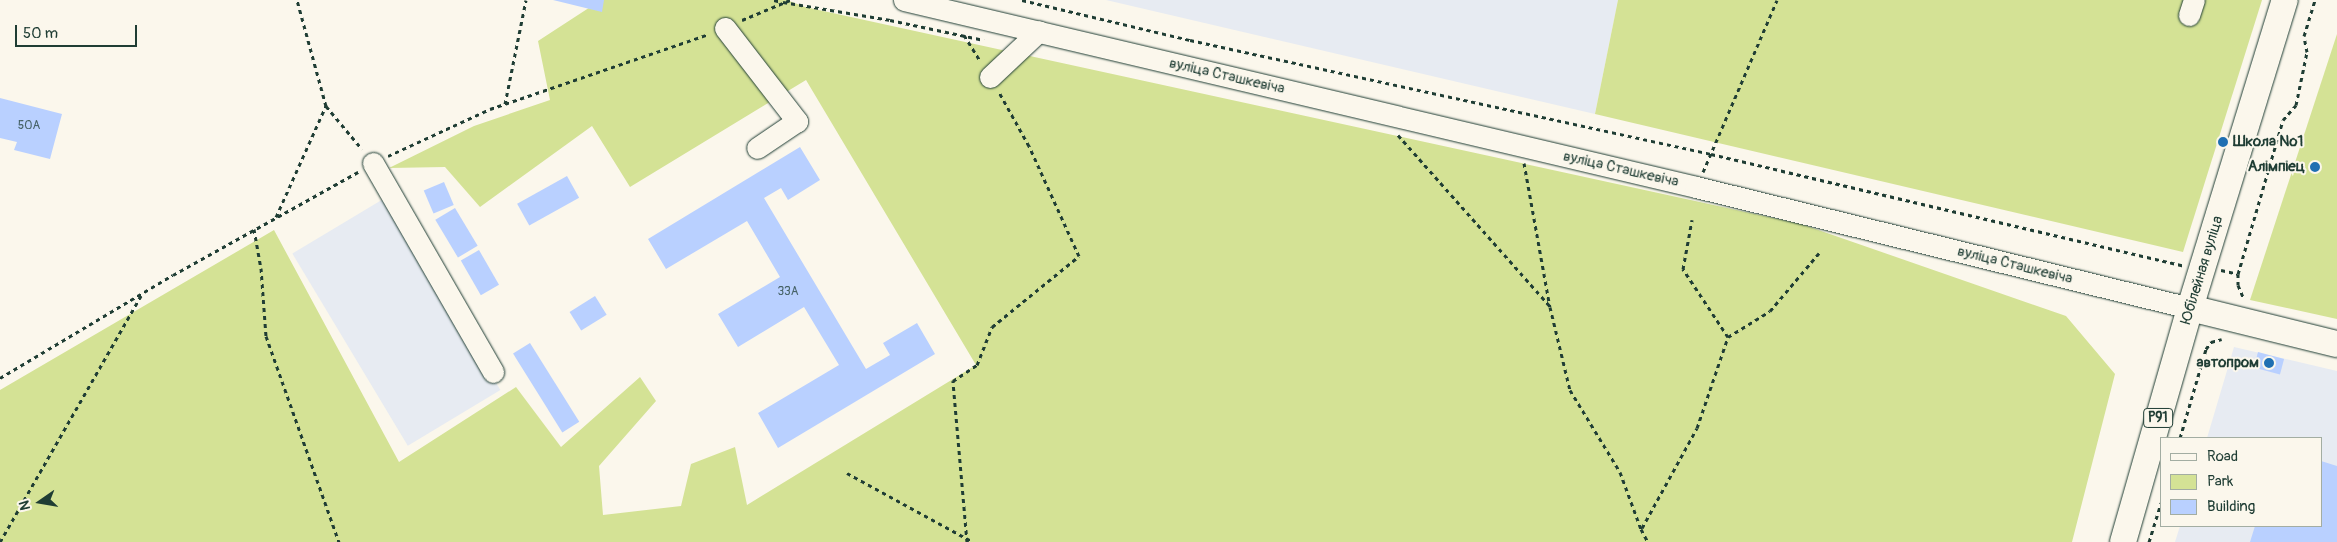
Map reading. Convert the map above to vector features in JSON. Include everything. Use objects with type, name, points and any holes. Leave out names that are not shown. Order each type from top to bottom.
[{"type":"main road","name":"Юбілейная вуліца","points":[[2123,542],[2190,308],[2195,266],[2285,0]]},
{"type":"main road","name":"вуліца Сташкевіча","points":[[2190,308],[2337,344]]},
{"type":"street","name":"вуліца Сташкевіча","points":[[904,0],[1696,187],[2190,308]]},
{"type":"street","points":[[725,28],[797,121],[757,148]]},
{"type":"street","points":[[990,77],[1039,31]]},
{"type":"street","points":[[373,163],[493,372]]},
{"type":"path","points":[[297,0],[326,106],[373,163]]},
{"type":"path","points":[[505,104],[526,0]]},
{"type":"path","points":[[774,0],[890,20],[1021,48]]},
{"type":"path","points":[[0,378],[254,229],[373,163],[505,104],[725,28],[783,1],[790,0]]},
{"type":"path","points":[[1022,0],[1190,40],[1710,154],[2195,266],[2238,274]]},
{"type":"path","points":[[1696,187],[1777,0]]},
{"type":"path","points":[[2180,437],[2206,349],[2211,342],[2220,338],[2237,342],[2246,302],[2238,285],[2238,274],[2283,120],[2296,105],[2307,52],[2304,36],[2315,0]]},
{"type":"path","points":[[964,36],[990,77],[1028,146],[1079,256],[992,327],[977,365],[952,381],[967,540]]},
{"type":"path","points":[[276,218],[326,106]]},
{"type":"path","points":[[1391,128],[1550,307]]},
{"type":"path","points":[[1523,157],[1550,307],[1570,390],[1620,472],[1641,529],[1648,542]]},
{"type":"path","points":[[1692,220],[1683,270],[1728,337]]},
{"type":"path","points":[[254,229],[261,268],[266,336],[340,542]]},
{"type":"path","points":[[1641,529],[1697,428],[1728,337],[1770,311],[1819,253]]},
{"type":"path","points":[[0,542],[141,296]]},
{"type":"path","points":[[847,473],[972,542]]},
{"type":"path","points":[[2149,542],[2160,506]]},
{"type":"shaded area","points":[[1106,0],[1618,0],[1595,114]]},
{"type":"shaded area","points":[[385,198],[500,390],[408,446],[292,254]]},
{"type":"shaded area","points":[[2234,347],[2337,371],[2337,542],[2175,542],[2180,527],[2322,527],[2322,437],[2207,437]]},
{"type":"green space","points":[[601,0],[787,0],[805,7],[1801,224],[2066,316],[2115,374],[2072,542],[0,542],[0,390],[274,230],[399,462],[516,387],[561,447],[640,377],[656,401],[599,466],[603,515],[681,506],[691,464],[735,447],[747,505],[976,365],[806,80],[630,187],[592,126],[480,207],[445,167],[389,168],[474,126],[550,100],[538,41]]},
{"type":"green space","points":[[1618,0],[2262,0],[2183,252],[1595,114]]},
{"type":"green space","name":"Алімпіец","points":[[2337,34],[2337,319],[2250,300]]},
{"type":"building","points":[[553,0],[604,0],[602,12]]},
{"type":"building","points":[[0,98],[62,114],[50,159],[14,150],[17,142],[0,138]]},
{"type":"building","points":[[800,147],[820,180],[788,200],[781,188],[764,198],[866,369],[890,355],[883,343],[917,323],[935,354],[778,448],[758,413],[839,365],[804,307],[738,347],[718,314],[780,277],[747,221],[666,269],[648,239]]},
{"type":"building","points":[[567,176],[579,198],[529,225],[517,204]]},
{"type":"building","points":[[444,182],[454,205],[434,214],[424,191]]},
{"type":"building","points":[[455,208],[478,246],[458,258],[435,220]]},
{"type":"building","points":[[479,250],[499,285],[481,295],[461,260]]},
{"type":"building","points":[[595,296],[607,315],[581,331],[570,312]]},
{"type":"building","points":[[530,343],[579,422],[562,432],[513,354]]},
{"type":"building","name":"автопром","points":[[2258,352],[2284,359],[2280,374],[2254,367]]},
{"type":"building","points":[[2322,461],[2337,466],[2337,542],[2250,542],[2255,527],[2322,527]]},
{"type":"place","name":"Школа №1","points":[[2223,142]]},
{"type":"place","name":"Алімпіец","points":[[2315,167]]},
{"type":"place","name":"автопром","points":[[2269,363]]}]
